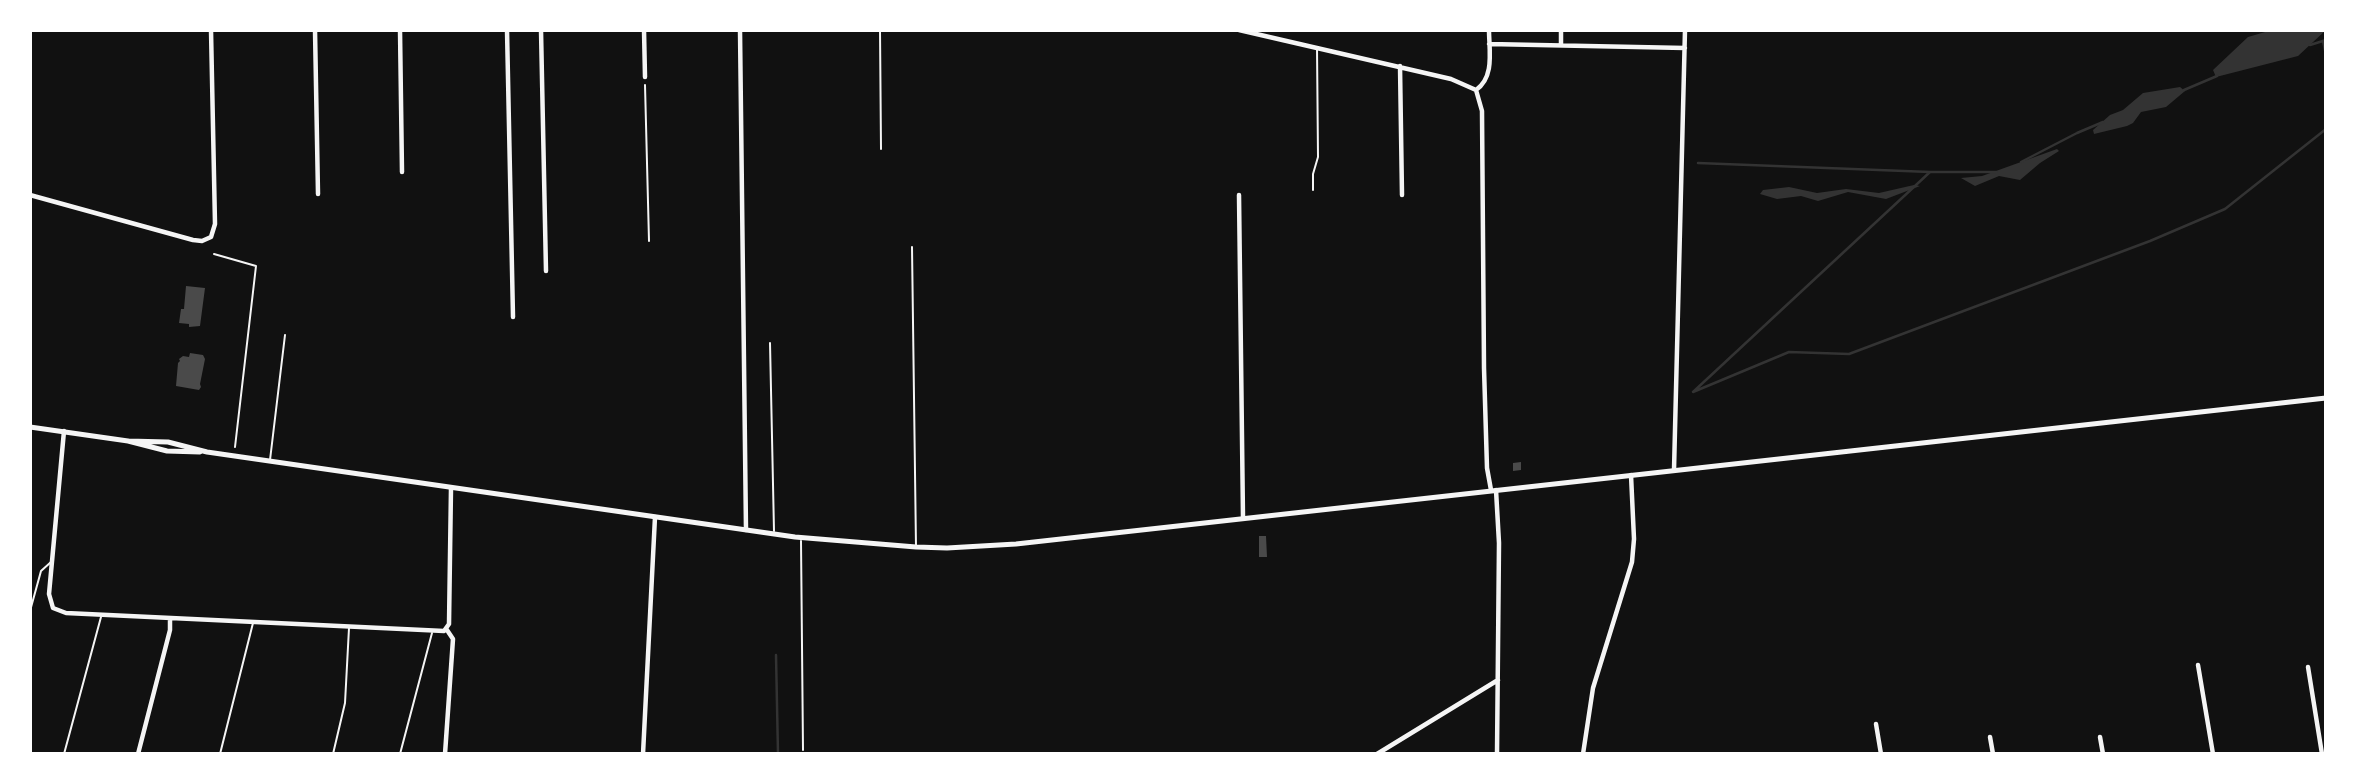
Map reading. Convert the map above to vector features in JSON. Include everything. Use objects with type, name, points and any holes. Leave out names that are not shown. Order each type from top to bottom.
[{"type":"main road","points":[[30,427],[128,441],[168,442],[207,452],[774,535],[947,548],[1016,544],[2326,398]]},
{"type":"street","points":[[30,195],[193,240],[207,240],[213,234],[215,224],[211,30]]},
{"type":"street","points":[[315,30],[318,194]]},
{"type":"street","points":[[400,30],[402,172]]},
{"type":"street","points":[[507,30],[513,317]]},
{"type":"street","points":[[541,30],[547,271]]},
{"type":"street","points":[[644,30],[645,77]]},
{"type":"street","points":[[740,30],[746,530]]},
{"type":"street","points":[[1240,30],[1400,66],[1451,79],[1476,90]]},
{"type":"street","points":[[1476,90],[1483,85],[1488,73],[1489,30]]},
{"type":"street","points":[[1561,30],[1561,44]]},
{"type":"street","points":[[1674,470],[1685,30]]},
{"type":"street","points":[[1489,44],[1685,48]]},
{"type":"street","points":[[1400,66],[1402,195]]},
{"type":"street","points":[[1476,90],[1482,111],[1484,368],[1488,468],[1494,490],[1499,680],[1497,754]]},
{"type":"street","points":[[1239,195],[1243,518]]},
{"type":"street","points":[[64,431],[49,594],[53,608],[66,613],[101,615],[432,632],[447,630]]},
{"type":"street","points":[[1583,754],[1593,688],[1632,562],[1634,539],[1631,474]]},
{"type":"street","points":[[447,630],[451,488]]},
{"type":"street","points":[[643,754],[655,517]]},
{"type":"street","points":[[138,754],[170,630],[170,618]]},
{"type":"street","points":[[445,754],[453,639],[447,630]]},
{"type":"street","points":[[2199,665],[2213,754]]},
{"type":"street","points":[[2308,667],[2322,754]]},
{"type":"street","points":[[1377,754],[1499,680]]},
{"type":"street","points":[[1876,724],[1881,754]]},
{"type":"street","points":[[1990,737],[1993,754]]},
{"type":"street","points":[[2100,737],[2103,754]]},
{"type":"lane","points":[[880,30],[880,149]]},
{"type":"lane","points":[[1313,191],[1313,174],[1318,157],[1317,47]]},
{"type":"lane","points":[[912,247],[916,547]]},
{"type":"lane","points":[[270,461],[285,335]]},
{"type":"lane","points":[[770,344],[774,535]]},
{"type":"lane","points":[[801,538],[803,750]]},
{"type":"lane","points":[[30,611],[41,570],[52,562]]},
{"type":"lane","points":[[64,754],[101,615]]},
{"type":"lane","points":[[220,754],[253,622]]},
{"type":"lane","points":[[333,754],[345,703],[349,627]]},
{"type":"lane","points":[[400,754],[432,632]]},
{"type":"path","points":[[645,77],[649,241]]},
{"type":"path","points":[[214,254],[256,265],[234,449]]},
{"type":"shaded area","points":[[2272,30],[2326,30],[2298,56],[2216,77],[2213,70],[2248,37]]},
{"type":"shaded area","points":[[2180,87],[2185,91],[2166,107],[2141,112],[2133,123],[2127,126],[2094,134],[2093,130],[2110,115],[2123,110],[2143,93]]},
{"type":"shaded area","points":[[2057,149],[2059,151],[2020,180],[1999,176],[1975,186],[1961,178],[1982,176]]},
{"type":"shaded area","points":[[1920,186],[1886,199],[1848,192],[1818,201],[1801,196],[1777,199],[1760,194],[1763,190],[1789,187],[1817,193],[1846,189],[1879,193]]},
{"type":"building","points":[[186,286],[205,288],[200,326],[189,327],[189,324],[179,323],[181,309],[184,309]]},
{"type":"building","points":[[190,353],[203,355],[205,359],[199,390],[176,386],[179,359],[183,356],[189,357]]},
{"type":"building","points":[[1521,462],[1521,470],[1513,471],[1513,463]]},
{"type":"building","points":[[1259,536],[1266,536],[1267,557],[1259,557]]},
{"type":"waterway","points":[[2310,45],[2326,40]]},
{"type":"waterway","points":[[2323,41],[2326,55]]},
{"type":"waterway","points":[[2184,90],[2217,76]]},
{"type":"waterway","points":[[2021,162],[2103,122]]},
{"type":"waterway","points":[[1930,172],[1693,392],[1789,352],[1849,354],[2150,241],[2225,209],[2326,129]]},
{"type":"waterway","points":[[1698,163],[1996,172]]},
{"type":"waterway","points":[[776,655],[778,754]]}]
